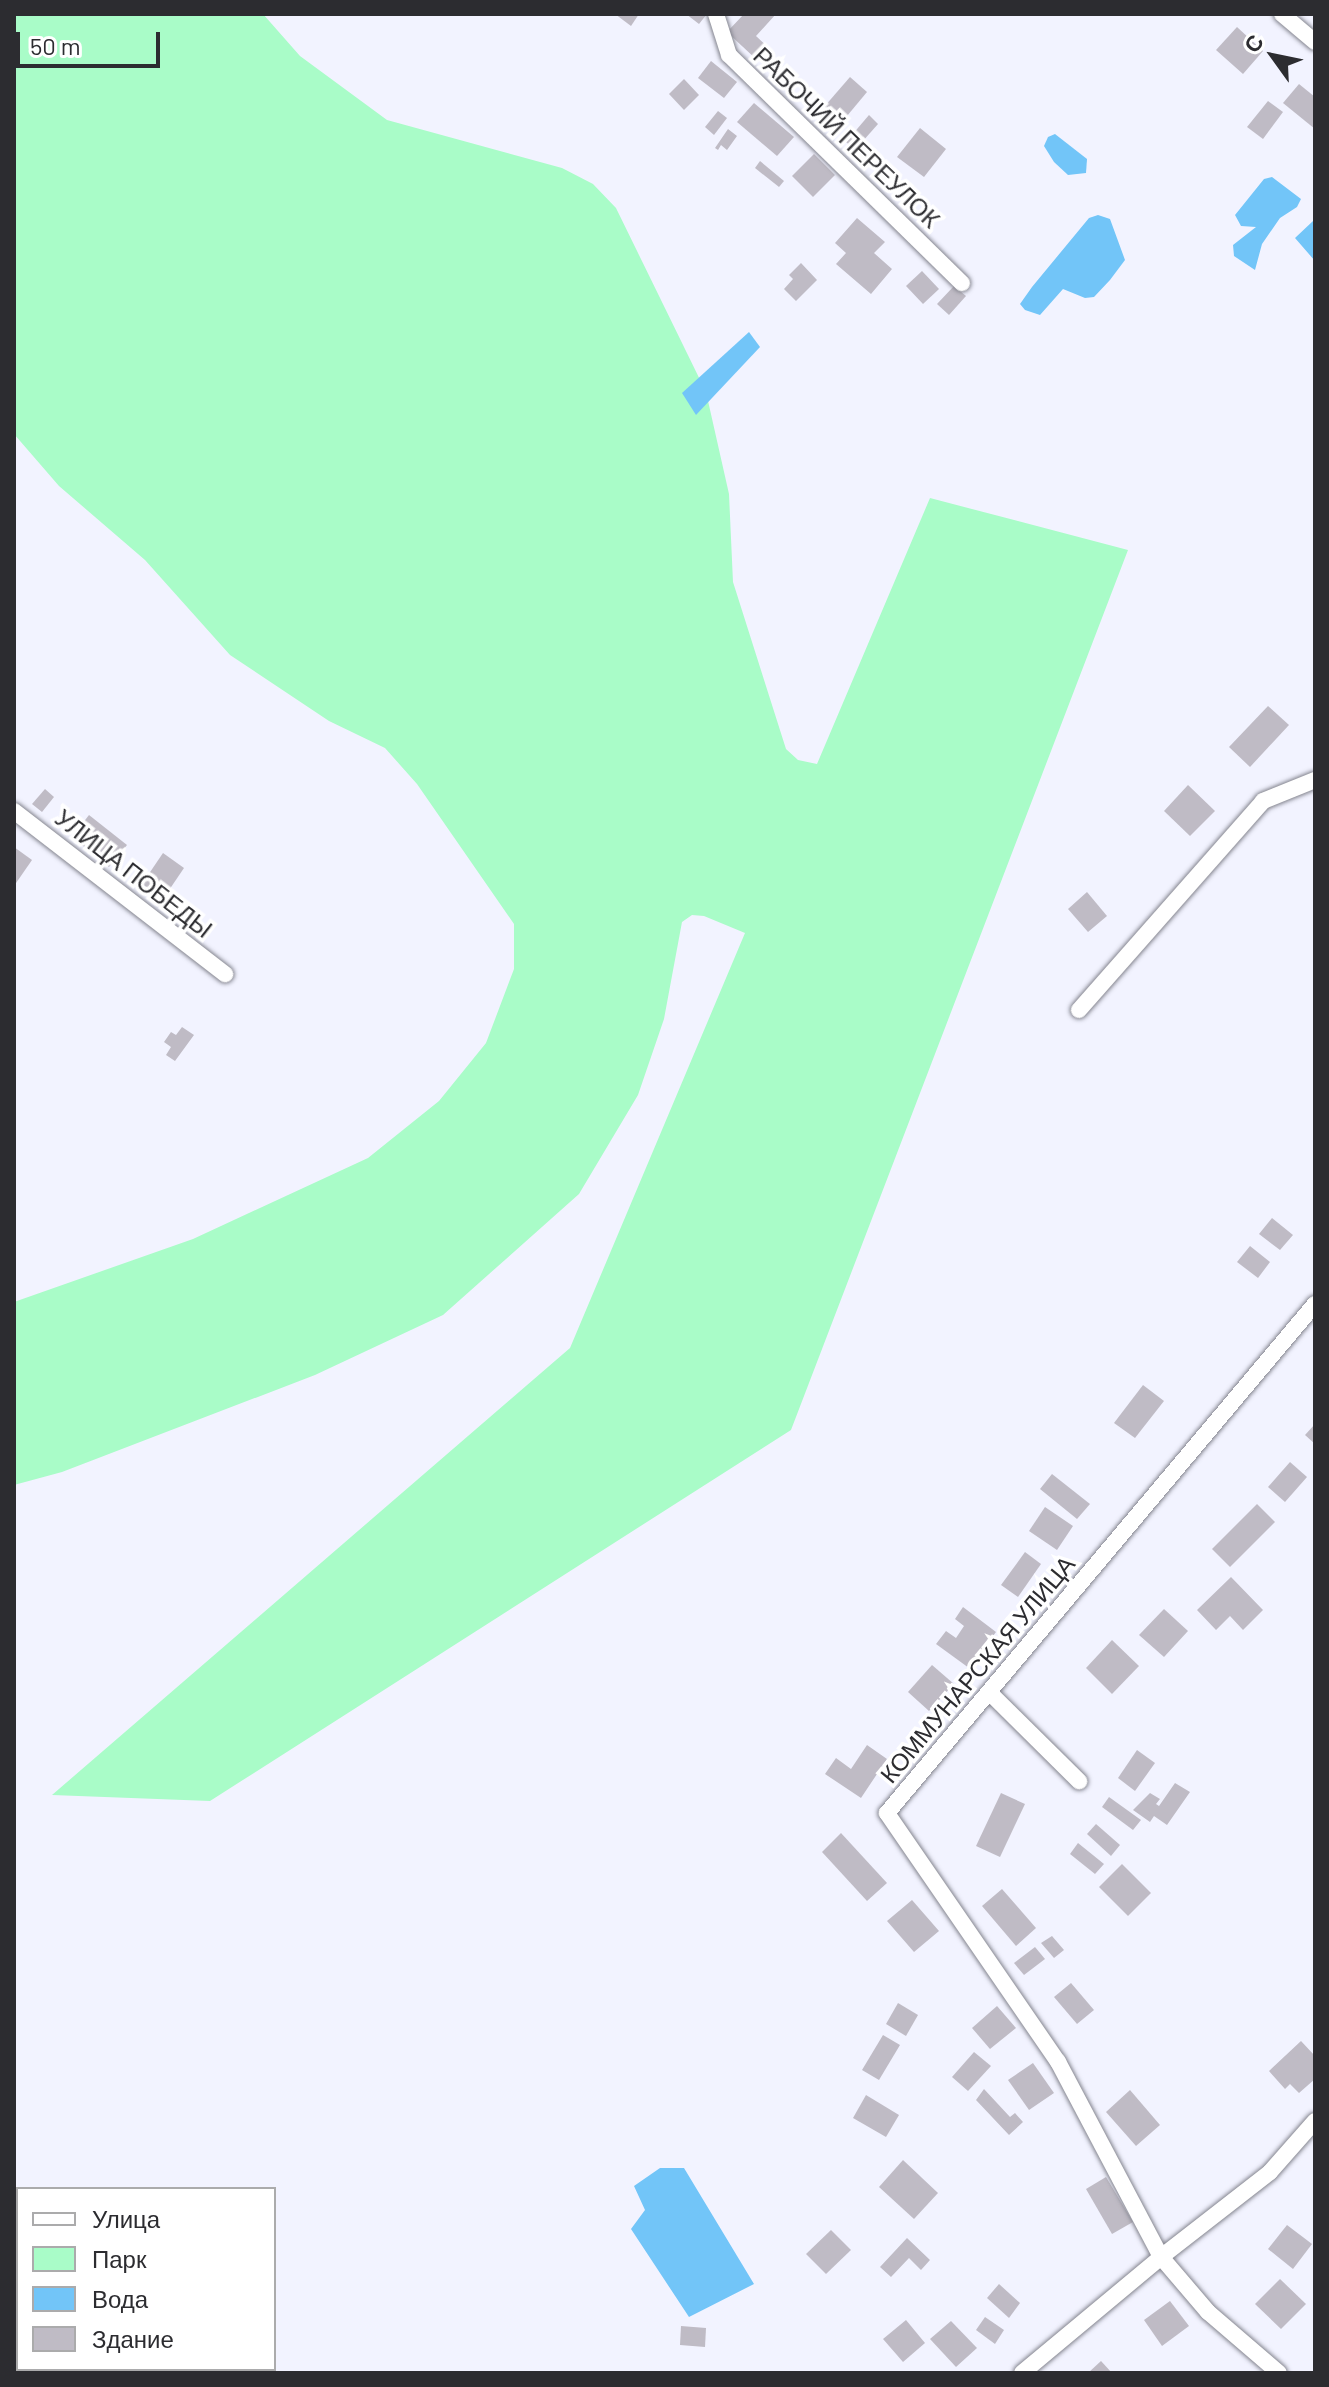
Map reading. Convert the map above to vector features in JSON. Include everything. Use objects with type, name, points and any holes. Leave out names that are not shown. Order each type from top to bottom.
[{"type":"street","name":"РАБОЧИЙ ПЕРЕУЛОК","points":[[716,14],[729,55],[962,283]]},
{"type":"street","points":[[1282,14],[1315,42]]},
{"type":"street","points":[[1079,1010],[1263,801],[1315,780]]},
{"type":"street","name":"УЛИЦА ПОБЕДЫ","points":[[14,811],[225,974]]},
{"type":"street","name":"КОММУНАРСКАЯ УЛИЦА","points":[[1279,2373],[1208,2312],[1161,2257],[1058,2062],[887,1813],[1315,1304]]},
{"type":"street","points":[[989,1692],[1079,1781]]},
{"type":"street","points":[[1022,2373],[1161,2257],[1270,2172],[1315,2121]]},
{"type":"green space","points":[[14,14],[263,14],[300,56],[387,120],[562,168],[593,184],[616,208],[706,392],[729,494],[733,582],[786,749],[798,760],[817,764],[930,498],[1128,550],[791,1430],[210,1801],[52,1795],[570,1348],[745,933],[704,916],[692,915],[682,922],[664,1019],[638,1095],[579,1194],[443,1315],[315,1375],[62,1472],[14,1485],[14,1302],[193,1239],[368,1158],[439,1101],[486,1043],[514,969],[514,924],[417,784],[385,748],[329,721],[230,655],[145,560],[59,486],[14,434]]},
{"type":"water","points":[[1055,134],[1087,159],[1086,173],[1068,175],[1054,162],[1044,146],[1048,137]]},
{"type":"water","points":[[1272,177],[1301,199],[1297,207],[1280,218],[1262,244],[1255,270],[1234,256],[1233,245],[1256,227],[1241,226],[1235,215],[1264,179]]},
{"type":"water","points":[[1315,214],[1315,261],[1295,238],[1313,221]]},
{"type":"water","points":[[1098,215],[1110,219],[1125,260],[1110,280],[1094,297],[1085,298],[1063,289],[1040,315],[1025,310],[1020,304],[1032,287],[1089,218]]},
{"type":"water","points":[[749,332],[760,347],[696,415],[682,393]]},
{"type":"water","points":[[660,2168],[684,2168],[754,2284],[689,2317],[631,2229],[645,2210],[634,2186]]},
{"type":"building","points":[[615,14],[639,14],[631,26]]},
{"type":"building","points":[[686,14],[707,14],[699,24]]},
{"type":"building","points":[[744,14],[776,14],[756,36],[770,49],[758,61],[727,32]]},
{"type":"building","points":[[1237,27],[1263,51],[1243,74],[1216,50]]},
{"type":"building","points":[[711,61],[737,82],[724,98],[698,78]]},
{"type":"building","points":[[850,77],[867,92],[842,122],[824,107]]},
{"type":"building","points":[[684,79],[699,95],[684,110],[669,94]]},
{"type":"building","points":[[1299,84],[1315,97],[1315,129],[1283,103]]},
{"type":"building","points":[[1268,101],[1283,112],[1263,139],[1247,127]]},
{"type":"building","points":[[754,103],[794,137],[777,156],[737,122]]},
{"type":"building","points":[[718,111],[727,118],[714,135],[705,127]]},
{"type":"building","points":[[869,115],[878,124],[855,150],[846,142]]},
{"type":"building","points":[[920,128],[946,149],[924,177],[897,157]]},
{"type":"building","points":[[728,129],[737,136],[727,150],[721,145],[718,150],[715,148]]},
{"type":"building","points":[[814,154],[835,175],[813,197],[792,176]]},
{"type":"building","points":[[760,161],[784,181],[779,187],[755,168]]},
{"type":"building","points":[[857,218],[885,242],[874,253],[892,269],[871,294],[836,264],[846,253],[835,243]]},
{"type":"building","points":[[801,263],[817,280],[796,301],[784,289],[793,279],[789,275]]},
{"type":"building","points":[[922,271],[939,289],[923,304],[906,286]]},
{"type":"building","points":[[954,286],[966,296],[949,315],[937,304]]},
{"type":"building","points":[[1268,706],[1289,725],[1250,767],[1229,747]]},
{"type":"building","points":[[1188,785],[1215,811],[1190,836],[1164,811]]},
{"type":"building","points":[[45,789],[54,797],[42,812],[32,804]]},
{"type":"building","points":[[89,815],[127,845],[109,867],[72,837]]},
{"type":"building","points":[[14,847],[32,860],[14,886]]},
{"type":"building","points":[[163,853],[184,868],[163,899],[142,884]]},
{"type":"building","points":[[1087,892],[1107,916],[1088,932],[1068,909]]},
{"type":"building","points":[[182,1027],[194,1035],[175,1061],[166,1055],[171,1047],[164,1042],[171,1032],[176,1035]]},
{"type":"building","points":[[1272,1218],[1293,1235],[1280,1250],[1259,1234]]},
{"type":"building","points":[[1250,1246],[1270,1262],[1258,1278],[1237,1262]]},
{"type":"building","points":[[1143,1385],[1164,1401],[1135,1438],[1114,1423]]},
{"type":"building","points":[[1315,1424],[1315,1444],[1305,1435]]},
{"type":"building","points":[[1290,1462],[1307,1477],[1285,1502],[1268,1487]]},
{"type":"building","points":[[1052,1474],[1090,1504],[1077,1519],[1040,1489]]},
{"type":"building","points":[[1257,1504],[1275,1522],[1230,1567],[1212,1549]]},
{"type":"building","points":[[1045,1507],[1073,1526],[1057,1550],[1029,1531]]},
{"type":"building","points":[[1025,1552],[1041,1564],[1018,1597],[1001,1585]]},
{"type":"building","points":[[1231,1577],[1263,1610],[1243,1630],[1230,1616],[1216,1630],[1197,1610]]},
{"type":"building","points":[[963,1607],[996,1632],[969,1668],[936,1644],[946,1631],[956,1638],[964,1626],[955,1619]]},
{"type":"building","points":[[1164,1609],[1188,1631],[1164,1657],[1139,1635]]},
{"type":"building","points":[[1112,1640],[1139,1666],[1112,1694],[1086,1668]]},
{"type":"building","points":[[932,1665],[954,1684],[929,1711],[908,1692]]},
{"type":"building","points":[[867,1745],[887,1759],[861,1798],[825,1774],[836,1758],[851,1769]]},
{"type":"building","points":[[1137,1750],[1155,1763],[1135,1791],[1118,1778]]},
{"type":"building","points":[[1175,1783],[1190,1792],[1167,1825],[1154,1816],[1150,1822],[1133,1810],[1150,1793],[1160,1799],[1156,1804],[1159,1806]]},
{"type":"building","points":[[1001,1793],[1025,1804],[1000,1857],[976,1846]]},
{"type":"building","points":[[1109,1797],[1141,1820],[1133,1830],[1102,1807]]},
{"type":"building","points":[[1096,1824],[1120,1845],[1111,1856],[1087,1834]]},
{"type":"building","points":[[841,1833],[887,1883],[867,1901],[822,1852]]},
{"type":"building","points":[[1078,1843],[1104,1864],[1095,1874],[1070,1854]]},
{"type":"building","points":[[1122,1864],[1151,1893],[1128,1916],[1099,1887]]},
{"type":"building","points":[[1002,1889],[1036,1928],[1016,1946],[982,1906]]},
{"type":"building","points":[[912,1900],[939,1931],[914,1952],[887,1921]]},
{"type":"building","points":[[1052,1936],[1064,1950],[1054,1958],[1041,1943]]},
{"type":"building","points":[[1035,1947],[1045,1959],[1024,1975],[1014,1963]]},
{"type":"building","points":[[1071,1983],[1094,2010],[1077,2024],[1054,1997]]},
{"type":"building","points":[[898,2003],[918,2015],[906,2036],[886,2024]]},
{"type":"building","points":[[997,2006],[1016,2028],[990,2049],[972,2028]]},
{"type":"building","points":[[883,2035],[900,2045],[879,2080],[862,2070]]},
{"type":"building","points":[[1301,2041],[1315,2056],[1315,2079],[1299,2093],[1290,2084],[1285,2089],[1269,2071]]},
{"type":"building","points":[[974,2052],[991,2066],[968,2091],[952,2077]]},
{"type":"building","points":[[1033,2063],[1054,2093],[1029,2110],[1008,2080]]},
{"type":"building","points":[[984,2089],[1010,2117],[1015,2113],[1023,2122],[1009,2135],[976,2100]]},
{"type":"building","points":[[1130,2090],[1160,2125],[1136,2146],[1106,2112]]},
{"type":"building","points":[[866,2095],[899,2115],[886,2137],[853,2118]]},
{"type":"building","points":[[903,2160],[938,2193],[914,2219],[879,2187]]},
{"type":"building","points":[[1106,2177],[1133,2222],[1112,2234],[1086,2189]]},
{"type":"building","points":[[1287,2225],[1312,2244],[1293,2269],[1268,2249]]},
{"type":"building","points":[[831,2230],[851,2250],[826,2274],[806,2254]]},
{"type":"building","points":[[907,2238],[930,2260],[921,2270],[909,2258],[891,2277],[880,2267]]},
{"type":"building","points":[[1280,2279],[1306,2304],[1281,2329],[1255,2304]]},
{"type":"building","points":[[999,2284],[1020,2303],[1009,2318],[987,2298]]},
{"type":"building","points":[[1170,2301],[1189,2326],[1162,2346],[1144,2320]]},
{"type":"building","points":[[985,2317],[1004,2330],[995,2344],[976,2330]]},
{"type":"building","points":[[906,2320],[925,2343],[903,2362],[883,2339]]},
{"type":"building","points":[[951,2321],[977,2348],[956,2367],[930,2339]]},
{"type":"building","points":[[681,2326],[706,2328],[705,2347],[680,2345]]},
{"type":"building","points":[[1101,2361],[1112,2373],[1088,2373]]}]
